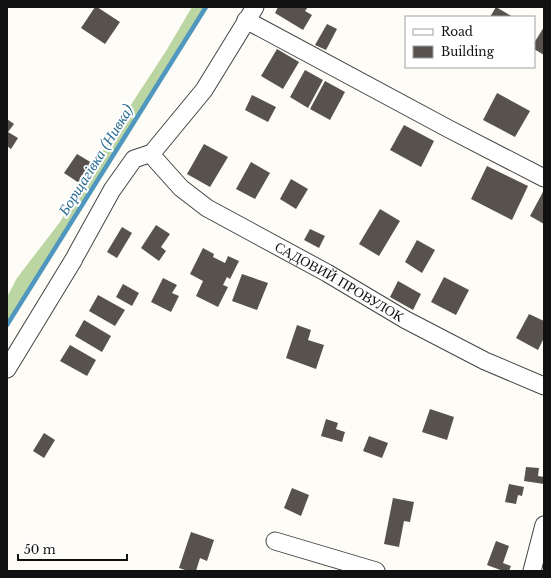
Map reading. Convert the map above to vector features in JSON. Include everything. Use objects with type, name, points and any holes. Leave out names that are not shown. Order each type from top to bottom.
[{"type":"street","points":[[7,369],[75,257],[112,190],[134,159],[152,153],[204,90],[251,13],[449,129],[544,178]]},
{"type":"street","name":"САДОВИЙ ПРОВУЛОК","points":[[152,153],[155,159],[181,188],[207,208],[327,273],[419,327],[485,361],[544,386]]},
{"type":"street","points":[[532,571],[544,525]]},
{"type":"street","points":[[275,541],[376,571]]},
{"type":"green space","points":[[192,7],[206,7],[7,325],[7,297],[17,278],[60,222],[123,117],[166,51]]},
{"type":"building","points":[[95,7],[120,22],[105,44],[81,28]]},
{"type":"building","points":[[278,7],[308,7],[305,11],[312,15],[303,30],[275,13]]},
{"type":"building","points":[[496,7],[511,16],[491,16]]},
{"type":"building","points":[[327,24],[337,29],[326,50],[315,45]]},
{"type":"building","points":[[544,27],[544,55],[535,50],[535,41]]},
{"type":"building","points":[[277,49],[299,62],[283,89],[261,76]]},
{"type":"building","points":[[305,70],[323,80],[308,108],[290,97]]},
{"type":"building","points":[[325,81],[345,92],[330,120],[310,109]]},
{"type":"building","points":[[497,93],[530,111],[515,137],[483,120]]},
{"type":"building","points":[[252,95],[276,107],[268,122],[245,110]]},
{"type":"building","points":[[7,119],[14,124],[8,132],[18,138],[11,149],[7,146]]},
{"type":"building","points":[[404,125],[434,141],[421,167],[390,150]]},
{"type":"building","points":[[204,144],[228,157],[210,187],[187,174]]},
{"type":"building","points":[[77,154],[92,163],[79,183],[64,173]]},
{"type":"building","points":[[251,162],[270,173],[255,199],[236,189]]},
{"type":"building","points":[[487,166],[528,186],[512,220],[471,199]]},
{"type":"building","points":[[291,179],[308,189],[296,209],[280,199]]},
{"type":"building","points":[[544,190],[544,224],[530,216]]},
{"type":"building","points":[[380,209],[400,221],[379,256],[359,244]]},
{"type":"building","points":[[156,225],[170,234],[161,247],[166,251],[159,261],[141,248]]},
{"type":"building","points":[[122,227],[132,233],[117,258],[107,252]]},
{"type":"building","points":[[310,229],[325,236],[319,248],[304,240]]},
{"type":"building","points":[[417,240],[435,250],[422,273],[405,262]]},
{"type":"building","points":[[203,248],[214,254],[213,257],[225,263],[228,256],[239,261],[230,279],[227,277],[223,285],[228,287],[218,307],[196,296],[203,281],[190,274]]},
{"type":"building","points":[[242,274],[268,283],[257,310],[232,301]]},
{"type":"building","points":[[444,277],[469,290],[456,315],[431,302]]},
{"type":"building","points":[[163,278],[177,285],[172,293],[179,296],[171,312],[151,302]]},
{"type":"building","points":[[398,281],[421,294],[413,310],[390,297]]},
{"type":"building","points":[[123,284],[139,293],[132,306],[116,297]]},
{"type":"building","points":[[98,295],[125,310],[115,326],[89,311]]},
{"type":"building","points":[[529,314],[544,321],[544,338],[538,350],[516,338]]},
{"type":"building","points":[[84,320],[111,336],[102,352],[75,336]]},
{"type":"building","points":[[297,325],[311,330],[308,340],[324,345],[316,369],[286,358]]},
{"type":"building","points":[[70,345],[96,360],[87,376],[60,361]]},
{"type":"building","points":[[430,409],[454,417],[447,440],[422,432]]},
{"type":"building","points":[[326,419],[338,423],[336,429],[345,432],[342,442],[321,436]]},
{"type":"building","points":[[44,433],[55,440],[44,458],[33,451]]},
{"type":"building","points":[[369,436],[388,443],[382,458],[363,451]]},
{"type":"building","points":[[526,467],[539,468],[538,476],[544,477],[544,484],[524,481]]},
{"type":"building","points":[[509,484],[524,487],[522,496],[518,495],[516,504],[505,502]]},
{"type":"building","points":[[292,488],[309,495],[301,516],[284,508]]},
{"type":"building","points":[[393,498],[414,502],[410,522],[404,521],[399,547],[384,544]]},
{"type":"building","points":[[191,532],[214,540],[207,561],[200,558],[196,571],[188,571],[179,568]]},
{"type":"building","points":[[496,541],[509,546],[503,563],[511,566],[509,571],[503,571],[487,565]]},
{"type":"waterway","name":"Борщагівка (Нивка)","points":[[7,325],[206,7]]}]
